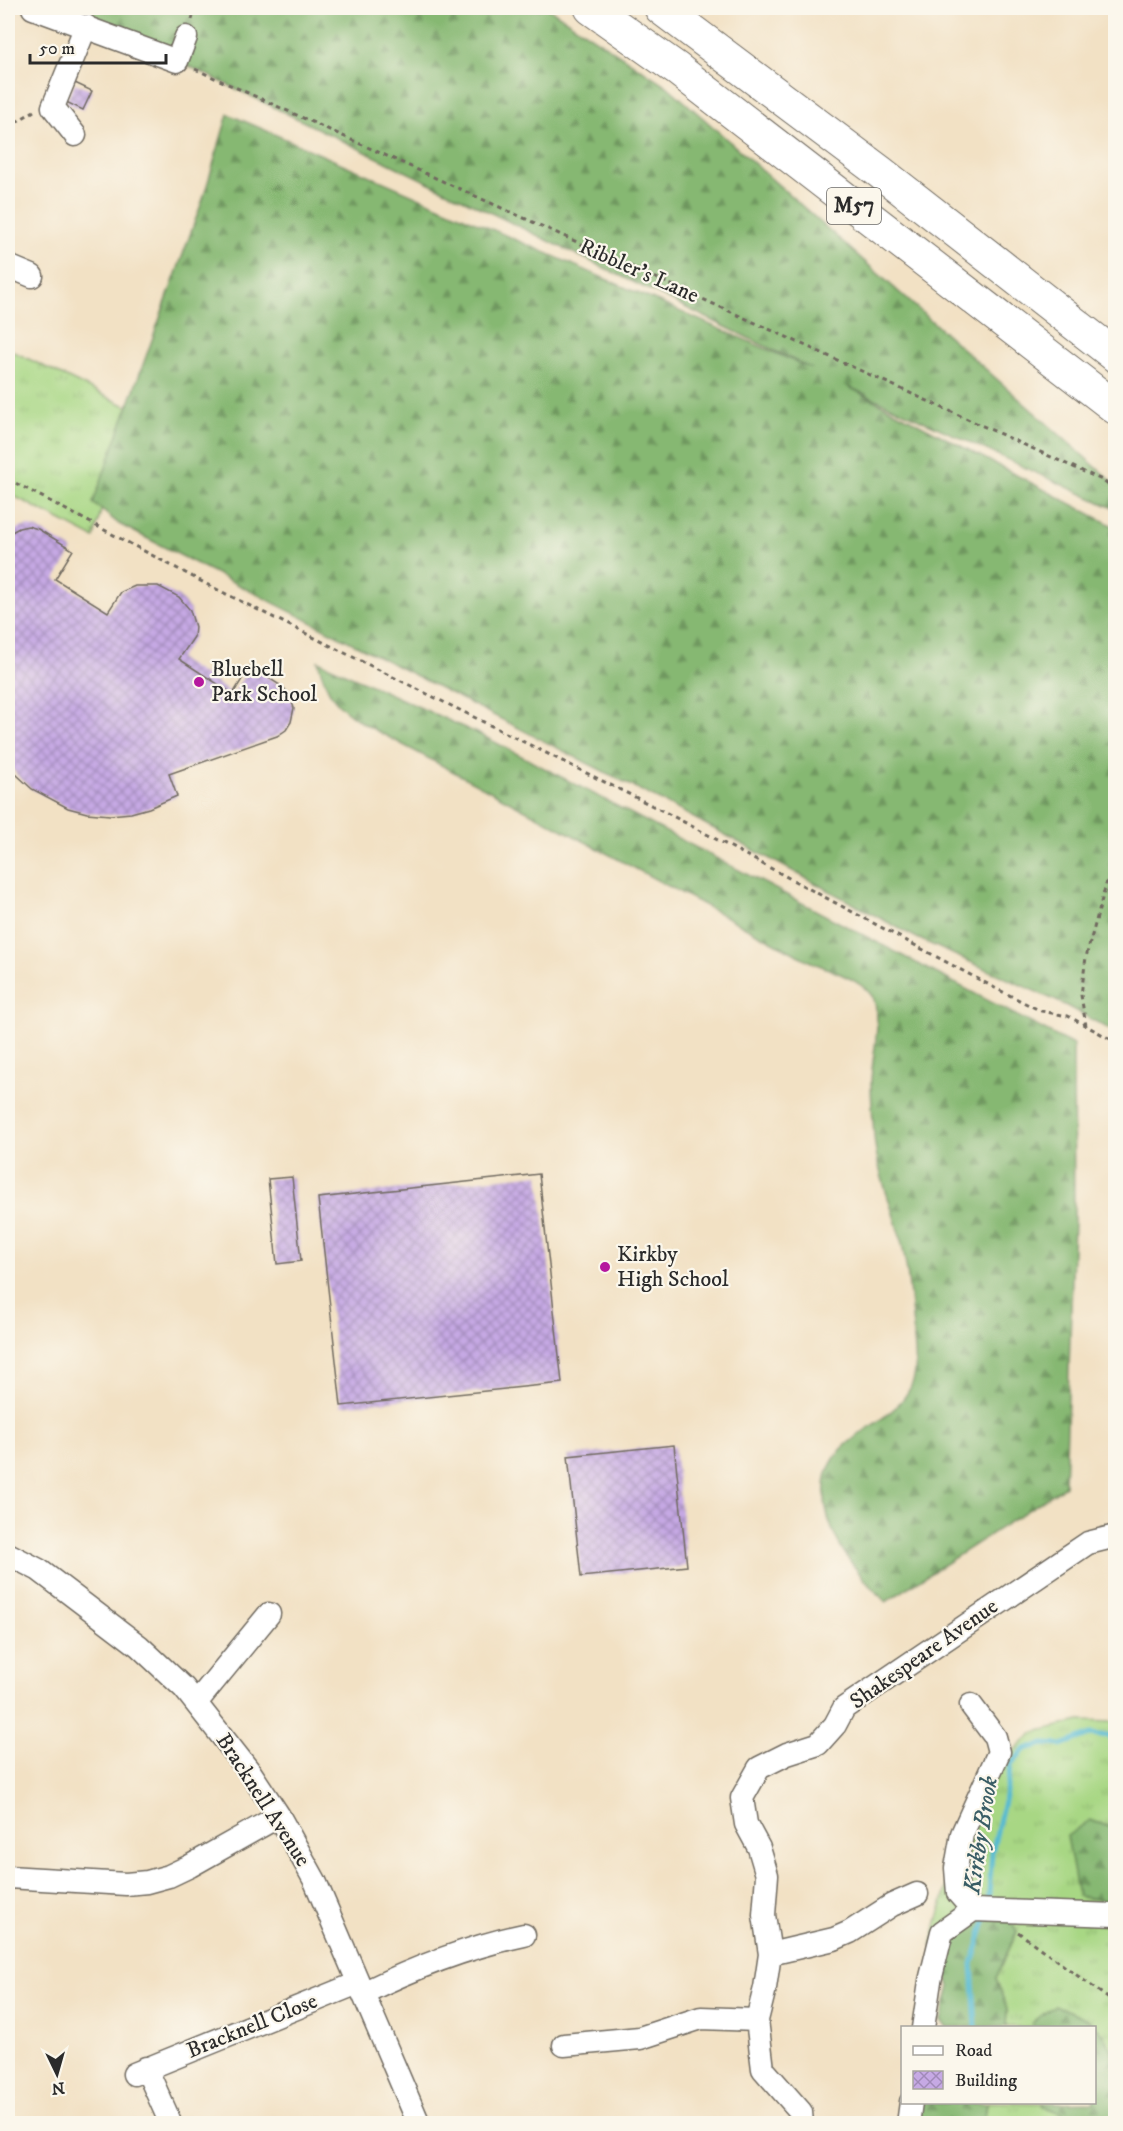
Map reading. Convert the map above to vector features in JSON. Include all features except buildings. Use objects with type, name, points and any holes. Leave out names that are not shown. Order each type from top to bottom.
[{"type":"highway","name":"M57","points":[[591,8],[677,69],[1116,408]]},
{"type":"highway","name":"M57","points":[[661,8],[880,172],[1116,356]]},
{"type":"street","points":[[33,8],[177,61],[186,37]]},
{"type":"street","points":[[75,135],[53,107],[86,26]]},
{"type":"street","points":[[8,266],[32,276]]},
{"type":"street","name":"Shakespeare Avenue","points":[[802,2124],[801,2112],[763,2069],[757,2020],[770,1954],[764,1915],[767,1875],[759,1848],[746,1824],[742,1798],[759,1768],[787,1754],[818,1744],[835,1725],[844,1708],[1088,1542],[1116,1536]]},
{"type":"street","name":"Bracknell Avenue","points":[[8,1554],[39,1570],[146,1653],[184,1688],[250,1772],[279,1816],[315,1881],[418,2124]]},
{"type":"street","points":[[196,1703],[269,1614]]},
{"type":"street","points":[[971,1705],[995,1737],[999,1752],[962,1834],[956,1868],[958,1893],[974,1910]]},
{"type":"street","points":[[8,1877],[126,1884],[147,1882],[169,1876],[190,1866],[279,1816]]},
{"type":"street","points":[[770,1954],[834,1939],[850,1932],[892,1905],[917,1894]]},
{"type":"street","points":[[922,2026],[942,1932],[974,1910],[1116,1915]]},
{"type":"street","name":"Bracknell Close","points":[[171,2124],[140,2071],[485,1943],[524,1935]]},
{"type":"street","points":[[564,2045],[640,2038],[701,2018],[757,2020]]},
{"type":"street","points":[[908,2124],[911,2104]]},
{"type":"path","name":"Ribbler's Lane","points":[[177,61],[1102,480],[1116,491]]},
{"type":"path","points":[[8,127],[35,110],[53,107]]},
{"type":"path","points":[[8,479],[212,587],[667,813],[995,988],[1041,1011],[1068,1016],[1116,1042]]},
{"type":"path","points":[[1086,1026],[1081,995],[1086,957],[1116,848]]},
{"type":"path","points":[[1001,1912],[1017,1932],[1116,2004]]},
{"type":"green space","points":[[63,8],[548,8],[667,86],[1115,484],[1115,509],[847,386],[1115,527],[1115,1032],[1061,1003],[917,938],[681,811],[119,524],[93,503],[203,199],[228,114],[812,369],[125,35]]},
{"type":"green space","points":[[8,349],[128,407],[94,538],[8,493]]},
{"type":"green space","points":[[318,661],[485,737],[1073,1045],[1074,1221],[1065,1486],[886,1602],[874,1590],[842,1550],[828,1519],[825,1502],[825,1485],[829,1467],[838,1453],[905,1397],[913,1381],[915,1368],[905,1259],[881,1175],[874,1136],[871,1081],[877,1020],[874,1000],[870,993],[846,976],[809,961],[364,724],[339,705],[325,683]]},
{"type":"green space","points":[[1080,1721],[1115,1722],[1115,1829],[1090,1820],[1078,1896],[1115,1902],[1115,2056],[1103,2033],[1087,2019],[1033,2023],[1033,2026],[1006,2026],[1007,2010],[996,1978],[1017,1932],[931,1946],[970,1796],[1011,1753],[1035,1732]]},
{"type":"green space","points":[[1090,1820],[1115,1829],[1115,1902],[1078,1896],[1067,1836]]},
{"type":"green space","points":[[973,1910],[1001,1912],[1017,1931],[996,1978],[1007,2010],[1006,2026],[945,2026],[941,2020],[950,1987],[939,1943]]},
{"type":"green space","points":[[1055,2005],[1085,2018],[1096,2026],[1033,2026],[1032,2023]]},
{"type":"green space","points":[[1096,2026],[1106,2038],[1115,2064],[1115,2123],[1083,2123],[1043,2104],[1096,2104]]},
{"type":"green space","points":[[911,2104],[987,2104],[984,2123],[908,2124]]},
{"type":"green space","points":[[987,2104],[1043,2104],[1083,2123],[984,2124]]},
{"type":"waterway","name":"Kirkby Brook","points":[[988,1905],[992,1853],[1011,1764],[1025,1749],[1044,1744],[1062,1745],[1091,1734],[1109,1736],[1116,1745]]},
{"type":"waterway","name":"Kirkby Brook","points":[[976,2026],[972,1964],[987,1915]]},
{"type":"place","name":"Bluebell Park School","points":[[199,682]]},
{"type":"place","name":"Kirkby High School","points":[[605,1267]]}]
